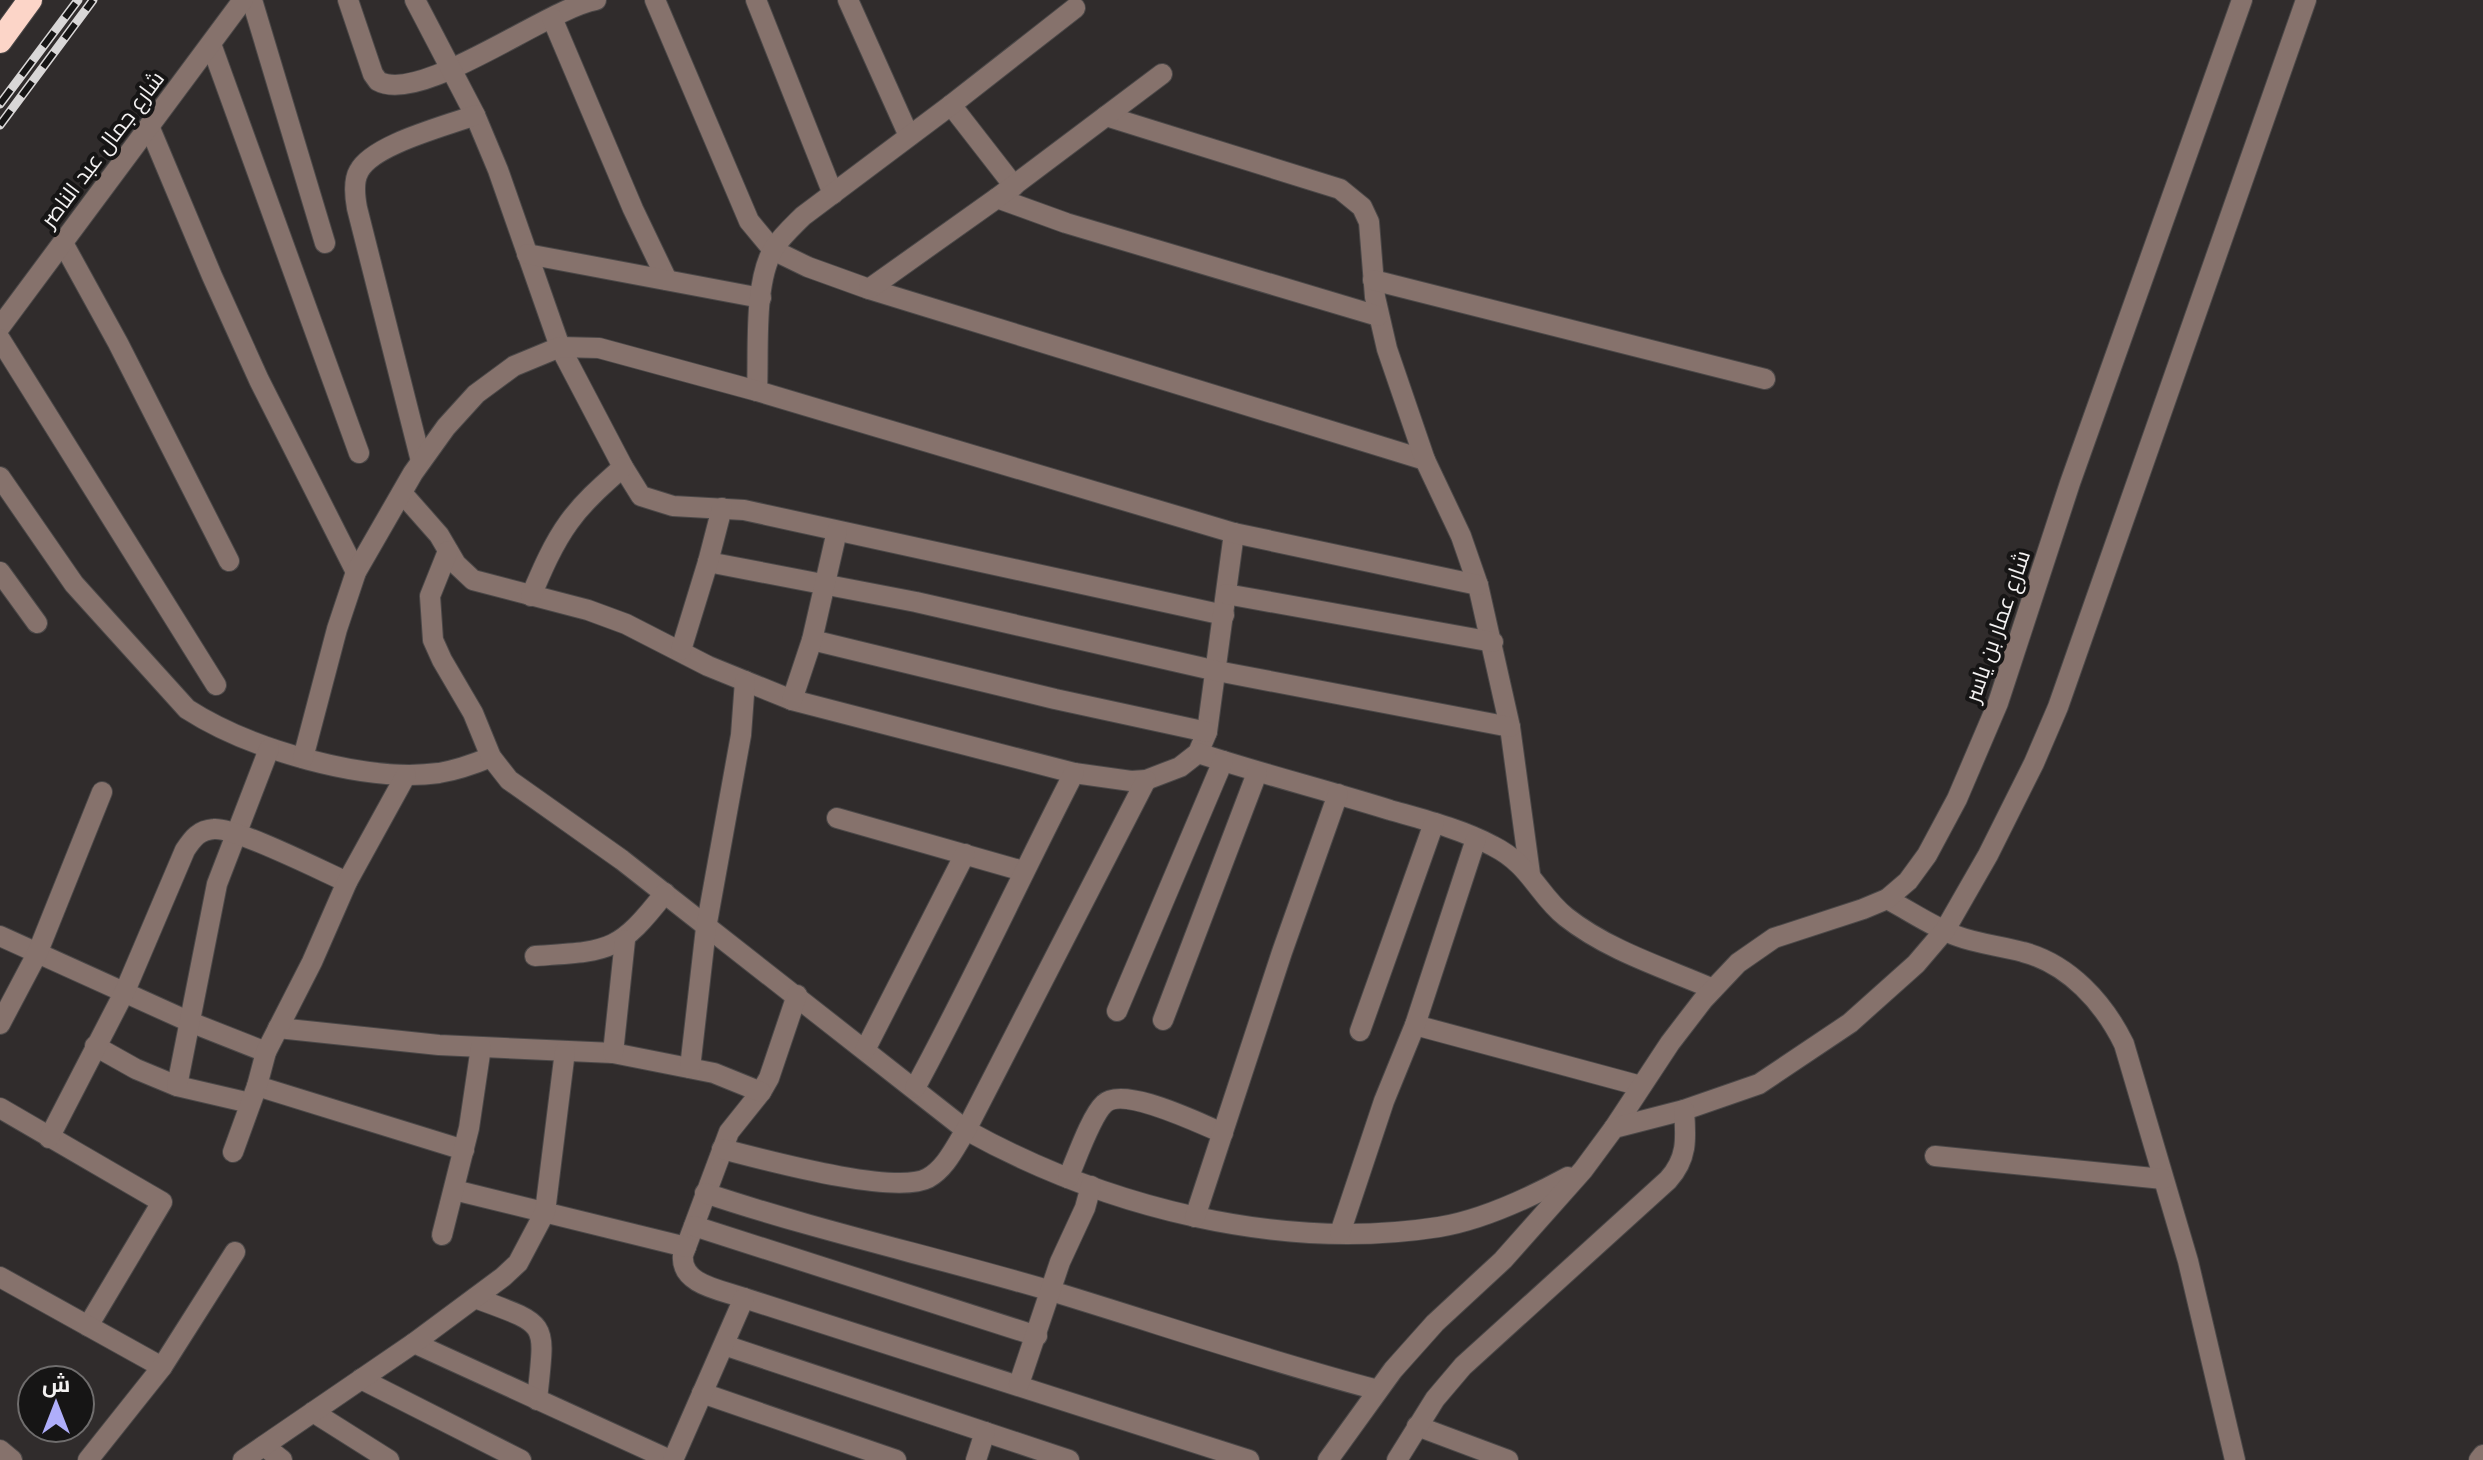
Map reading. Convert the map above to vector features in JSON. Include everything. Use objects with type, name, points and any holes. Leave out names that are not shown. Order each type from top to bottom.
[{"type":"highway","points":[[0,41],[30,2]]},
{"type":"street","name":"شارع جمال عبد الناصر","points":[[0,327],[243,0]]},
{"type":"street","points":[[252,0],[325,243]]},
{"type":"street","points":[[348,0],[378,81],[395,86],[451,69],[591,0]]},
{"type":"street","points":[[415,0],[475,115],[498,170],[560,347],[641,496],[673,506],[744,510],[1224,615]]},
{"type":"street","points":[[655,0],[749,221],[773,250],[808,267],[869,289],[1425,460]]},
{"type":"street","points":[[756,0],[833,194]]},
{"type":"street","points":[[848,0],[909,136]]},
{"type":"street","name":"شارع عمار بن ياسر","points":[[1328,1460],[1378,1390],[1435,1323],[1503,1260],[1583,1170],[1670,1043],[1738,963],[1774,938],[1887,899],[1908,881],[1927,855],[1957,799],[1998,703],[2070,483],[2242,0]]},
{"type":"street","points":[[1614,1128],[1684,1110],[1759,1084],[1850,1023],[1916,964],[2008,819],[2058,707],[2306,0]]},
{"type":"street","points":[[757,391],[761,298],[773,250],[803,216],[1075,8]]},
{"type":"street","points":[[552,18],[633,209],[667,280]]},
{"type":"street","points":[[211,44],[359,453]]},
{"type":"street","points":[[869,289],[1014,186],[1162,74]]},
{"type":"street","points":[[951,105],[1014,186]]},
{"type":"street","points":[[421,461],[357,208],[355,185],[359,171],[385,149],[475,115]]},
{"type":"street","points":[[1106,116],[1340,189],[1362,207],[1369,222],[1378,316],[1425,460],[1461,536],[1493,642],[1510,727],[1530,874]]},
{"type":"street","points":[[149,126],[259,380],[356,572]]},
{"type":"street","points":[[997,198],[1066,223],[1378,316]]},
{"type":"street","points":[[63,243],[118,343],[229,561]]},
{"type":"street","points":[[527,254],[761,298]]},
{"type":"street","points":[[1373,280],[1765,379]]},
{"type":"street","points":[[0,339],[216,685]]},
{"type":"street","points":[[303,758],[337,629],[356,572],[421,461],[476,394],[514,366],[560,347],[599,348],[757,391],[1234,533],[1478,585]]},
{"type":"street","points":[[531,596],[554,544],[570,519],[591,495],[623,467]]},
{"type":"street","points":[[0,477],[74,584],[187,709],[207,722],[269,749],[303,758],[406,775],[438,773],[491,757]]},
{"type":"street","points":[[402,493],[439,535],[462,572],[473,580],[588,610],[626,624],[792,700],[1074,773],[1131,781],[1146,780],[1180,767],[1198,753],[1207,732],[1234,533]]},
{"type":"street","points":[[681,650],[722,508]]},
{"type":"street","points":[[792,700],[827,584],[837,531]]},
{"type":"street","points":[[448,551],[430,596],[433,640],[473,713],[491,757],[509,780],[665,893],[966,1130],[1014,1157],[1091,1186],[1195,1217],[1266,1229],[1340,1233],[1383,1233],[1441,1227],[1523,1202],[1583,1170]]},
{"type":"street","points":[[708,562],[827,584],[1217,671],[1510,727]]},
{"type":"street","points":[[0,572],[37,623]]},
{"type":"street","points":[[1226,594],[1493,642]]},
{"type":"street","points":[[812,640],[1207,732]]},
{"type":"street","points":[[690,1068],[706,928],[741,735],[745,681]]},
{"type":"street","points":[[177,1086],[210,909],[269,749]]},
{"type":"street","points":[[1198,753],[1434,823],[1476,839],[1511,856],[1564,915],[1581,928],[1713,989]]},
{"type":"street","points":[[1117,1011],[1223,761]]},
{"type":"street","points":[[915,1088],[1074,773]]},
{"type":"street","points":[[1163,1020],[1257,773]]},
{"type":"street","points":[[233,1152],[266,1052],[312,962],[347,882],[406,775]]},
{"type":"street","points":[[722,1149],[825,1172],[903,1185],[931,1177],[942,1167],[966,1130],[1146,780]]},
{"type":"street","points":[[0,1024],[37,954],[102,792]]},
{"type":"street","points":[[1195,1217],[1338,794]]},
{"type":"street","points":[[837,818],[1023,871]]},
{"type":"street","points":[[1360,1031],[1434,823]]},
{"type":"street","points":[[49,1138],[125,991],[193,837],[203,830],[217,828],[347,882]]},
{"type":"street","points":[[1340,1233],[1384,1101],[1415,1025],[1476,839]]},
{"type":"street","points":[[865,1050],[965,854]]},
{"type":"street","points":[[535,956],[591,952],[625,940],[665,893]]},
{"type":"street","points":[[1887,899],[1969,940],[2026,952],[2041,959],[2070,977],[2108,1015],[2124,1044],[2192,1276],[2235,1460]]},
{"type":"street","points":[[0,936],[190,1022],[266,1052]]},
{"type":"street","points":[[613,1053],[625,940]]},
{"type":"street","points":[[797,995],[769,1078],[729,1132],[722,1149],[686,1247],[682,1264],[688,1274],[704,1284],[744,1298],[1249,1460]]},
{"type":"street","points":[[1415,1025],[1641,1086]]},
{"type":"street","points":[[278,1028],[369,1039],[613,1053],[714,1073],[761,1092]]},
{"type":"street","points":[[95,1046],[136,1069],[177,1086],[254,1095],[464,1150]]},
{"type":"street","points":[[442,1235],[464,1150],[481,1047]]},
{"type":"street","points":[[243,1460],[414,1343],[518,1263],[545,1212],[565,1051]]},
{"type":"street","points":[[1068,1178],[1097,1116],[1104,1104],[1113,1099],[1140,1101],[1223,1133]]},
{"type":"street","points":[[0,1108],[162,1202],[88,1326]]},
{"type":"street","points":[[1397,1460],[1435,1399],[1463,1366],[1680,1167],[1685,1152],[1684,1110]]},
{"type":"street","points":[[1935,1156],[2163,1179]]},
{"type":"street","points":[[1019,1384],[1060,1262],[1085,1208],[1091,1186]]},
{"type":"street","points":[[454,1190],[686,1247]]},
{"type":"street","points":[[705,1193],[816,1228],[1051,1291],[1247,1354],[1378,1390]]},
{"type":"street","points":[[694,1226],[1037,1336]]},
{"type":"street","points":[[88,1460],[162,1367],[235,1252]]},
{"type":"street","points":[[3,1284],[162,1367]]},
{"type":"street","points":[[475,1298],[525,1316],[535,1323],[541,1334],[542,1348],[537,1400]]},
{"type":"street","points":[[414,1343],[672,1460],[744,1298]]},
{"type":"street","points":[[724,1345],[1069,1460]]},
{"type":"street","points":[[361,1379],[521,1460]]},
{"type":"street","points":[[702,1393],[896,1460]]},
{"type":"street","points":[[313,1412],[389,1460]]},
{"type":"street","points":[[1417,1426],[1508,1460]]},
{"type":"street","points":[[976,1460],[985,1432]]},
{"type":"street","points":[[264,1446],[282,1460]]},
{"type":"street","points":[[0,1450],[12,1460]]},
{"type":"street","points":[[2479,1460],[2483,1455]]},
{"type":"railway","points":[[0,104],[78,0]]},
{"type":"railway","points":[[0,125],[93,0]]}]
